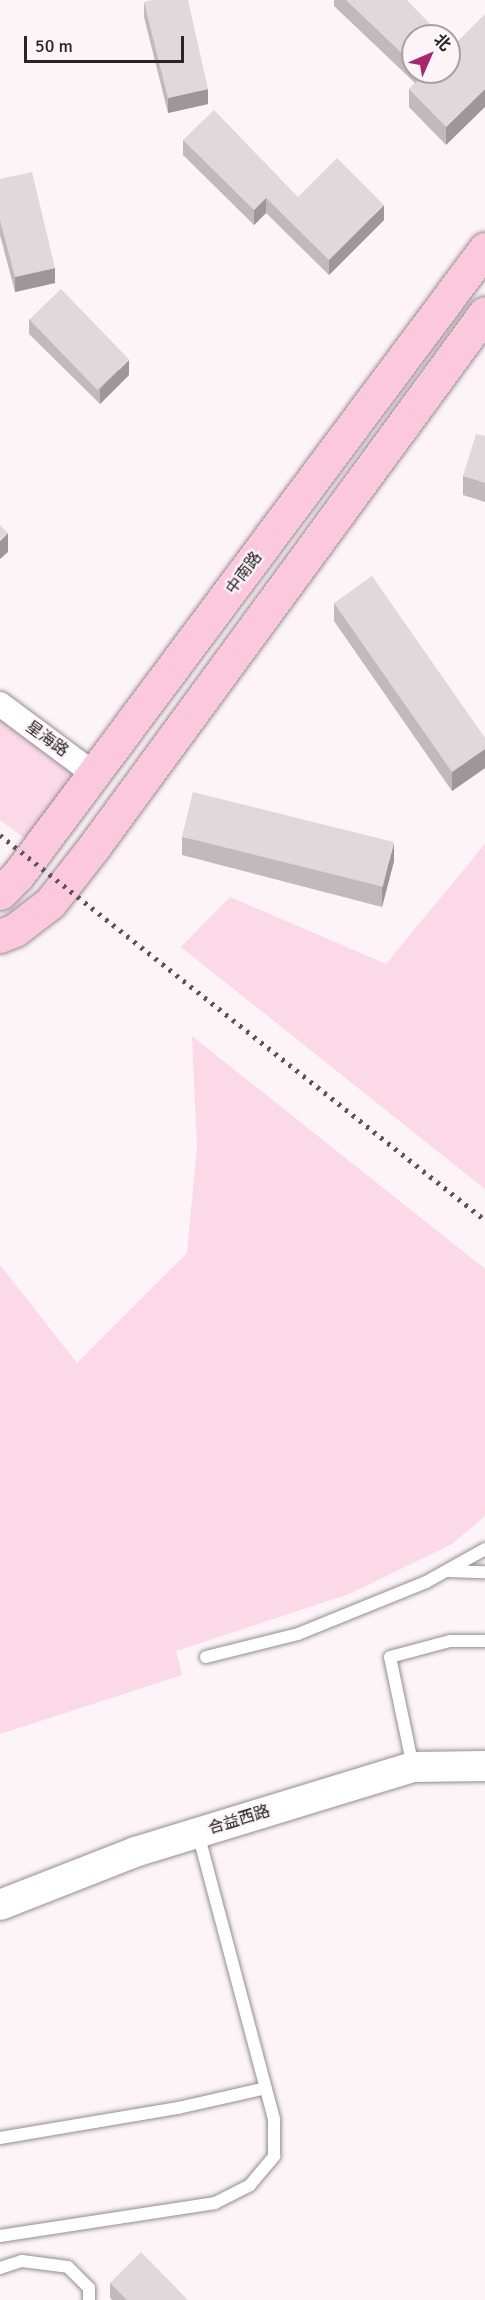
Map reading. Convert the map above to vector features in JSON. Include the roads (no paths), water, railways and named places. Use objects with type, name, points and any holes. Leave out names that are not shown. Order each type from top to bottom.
[{"type":"main road","name":"中南路","points":[[0,893],[18,875],[485,249]]},
{"type":"main road","points":[[0,936],[15,930],[50,903],[93,848],[485,313]]},
{"type":"street","name":"星海路","points":[[0,704],[94,774]]},
{"type":"street","name":"合益西路","points":[[0,1905],[135,1852],[413,1767],[485,1766]]},
{"type":"lane","points":[[206,1658],[298,1634],[447,1570],[485,1549]]},
{"type":"lane","points":[[447,1570],[485,1572]]},
{"type":"lane","points":[[413,1767],[390,1657],[450,1641],[485,1641]]},
{"type":"lane","points":[[0,2236],[215,2203],[250,2185],[274,2156],[274,2119],[198,1833]]},
{"type":"lane","points":[[0,2138],[178,2108],[266,2088]]},
{"type":"lane","points":[[0,2268],[22,2261],[68,2267],[89,2288],[89,2300]]},
{"type":"railway","points":[[0,835],[485,1220]]}]
